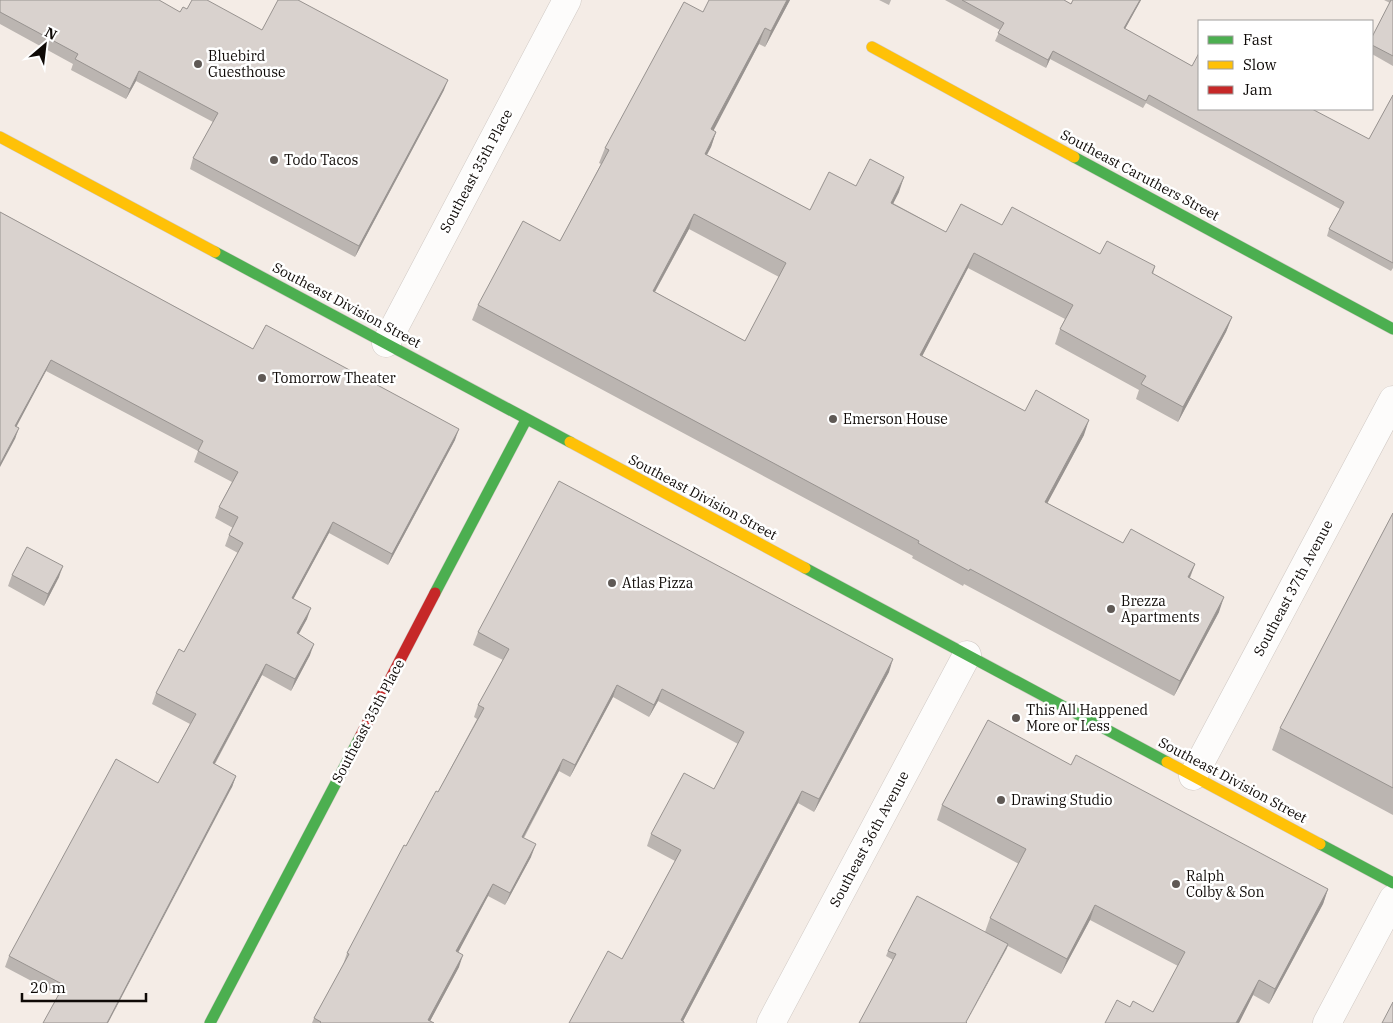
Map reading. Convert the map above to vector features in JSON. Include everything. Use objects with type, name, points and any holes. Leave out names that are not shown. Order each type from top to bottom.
[{"type":"main road","name":"Southeast Caruthers Street","points":[[872,47],[1393,329]]},
{"type":"main road","name":"Southeast Division Street","points":[[0,138],[1393,883]]},
{"type":"main road","name":"Southeast 35th Place","points":[[210,1023],[526,420]]},
{"type":"street","name":"Southeast 35th Place","points":[[386,343],[567,0]]},
{"type":"street","name":"Southeast 37th Avenue","points":[[1193,776],[1393,400]]},
{"type":"street","name":"Southeast 36th Avenue","points":[[771,1023],[967,655]]},
{"type":"street","points":[[1327,1023],[1393,899]]},
{"type":"building","points":[[0,0],[159,0],[180,12],[183,7],[187,9],[192,0],[207,0],[262,30],[278,0],[298,0],[448,80],[359,246],[193,158],[218,113],[139,71],[130,89],[75,59],[78,54],[0,12]]},
{"type":"building","points":[[709,0],[787,0],[771,31],[765,28],[711,129],[716,132],[705,154],[810,210],[829,172],[856,186],[870,159],[904,177],[891,203],[946,232],[961,204],[1002,225],[1012,207],[1100,254],[1107,241],[1155,266],[1152,273],[1232,317],[1183,407],[1141,384],[1146,376],[1060,329],[1073,305],[974,253],[920,355],[1025,411],[1036,390],[1089,420],[1045,502],[1123,543],[1131,529],[1195,564],[1188,577],[1224,597],[1180,681],[970,569],[969,571],[918,543],[919,541],[478,305],[523,221],[560,241],[609,150],[605,148],[684,2],[703,12]],"holes":[[[694,214],[786,263],[745,341],[653,291]]]},
{"type":"building","points":[[962,0],[1064,0],[1071,4],[1073,0],[1140,0],[1124,28],[1192,66],[1198,55],[1198,110],[1314,110],[1369,139],[1393,95],[1393,263],[1329,229],[1344,202],[1149,95],[1146,101],[1053,51],[1048,60],[998,33],[1004,23]]},
{"type":"building","points":[[1391,0],[1393,0],[1393,56],[1373,46],[1373,35]]},
{"type":"building","points":[[0,212],[253,349],[266,325],[459,429],[392,554],[333,522],[292,598],[311,608],[297,633],[314,644],[295,679],[266,664],[213,763],[236,776],[107,1023],[43,1023],[64,985],[9,956],[116,759],[158,783],[196,714],[156,693],[179,649],[184,652],[243,543],[229,535],[238,517],[219,507],[238,472],[198,451],[203,441],[51,360],[15,426],[19,428],[0,464]]},
{"type":"building","points":[[559,481],[893,659],[819,799],[802,791],[681,1020],[684,1023],[569,1023],[608,951],[622,959],[681,850],[651,834],[684,773],[714,789],[744,732],[662,689],[654,705],[617,685],[575,765],[563,759],[522,837],[536,844],[510,893],[493,884],[456,951],[463,955],[428,1020],[434,1023],[320,1023],[314,1018],[349,954],[347,953],[404,845],[406,846],[436,791],[438,792],[484,708],[478,705],[509,649],[478,632]]},
{"type":"building","points":[[1393,513],[1393,788],[1280,728]]},
{"type":"building","points":[[27,547],[63,566],[48,594],[12,575]]},
{"type":"building","points":[[988,720],[1071,765],[1076,755],[1328,889],[1275,989],[1259,980],[1236,1023],[1105,1023],[1117,1000],[1130,1007],[1133,1001],[1153,1012],[1185,952],[1095,905],[1067,959],[990,918],[1026,849],[942,805]]},
{"type":"building","points":[[917,896],[1008,944],[967,1023],[859,1023],[896,954],[888,951]]},
{"type":"building","points":[[1393,1002],[1393,1023],[1382,1023]]},
{"type":"traffic: fast","points":[[1074,157],[1393,329]]},
{"type":"traffic: fast","points":[[215,252],[570,442]]},
{"type":"traffic: fast","points":[[435,593],[526,420]]},
{"type":"traffic: fast","points":[[805,568],[1167,762]]},
{"type":"traffic: fast","points":[[210,1023],[360,737]]},
{"type":"traffic: fast","points":[[1320,844],[1393,883]]},
{"type":"traffic: slow","points":[[872,47],[1074,157]]},
{"type":"traffic: slow","points":[[0,137],[215,252]]},
{"type":"traffic: slow","points":[[570,442],[805,568]]},
{"type":"traffic: slow","points":[[1167,762],[1320,844]]},
{"type":"traffic: jam","points":[[360,737],[435,593]]},
{"type":"place","name":"Bluebird Guesthouse","points":[[198,64]]},
{"type":"place","name":"Todo Tacos","points":[[274,160]]},
{"type":"place","name":"Tomorrow Theater","points":[[262,378]]},
{"type":"place","name":"Emerson House","points":[[833,419]]},
{"type":"place","name":"Atlas Pizza","points":[[612,583]]},
{"type":"place","name":"Brezza Apartments","points":[[1111,609]]},
{"type":"place","name":"This All Happened More or Less","points":[[1016,718]]},
{"type":"place","name":"Drawing Studio","points":[[1001,800]]},
{"type":"place","name":"Ralph Colby & Son","points":[[1176,884]]}]
